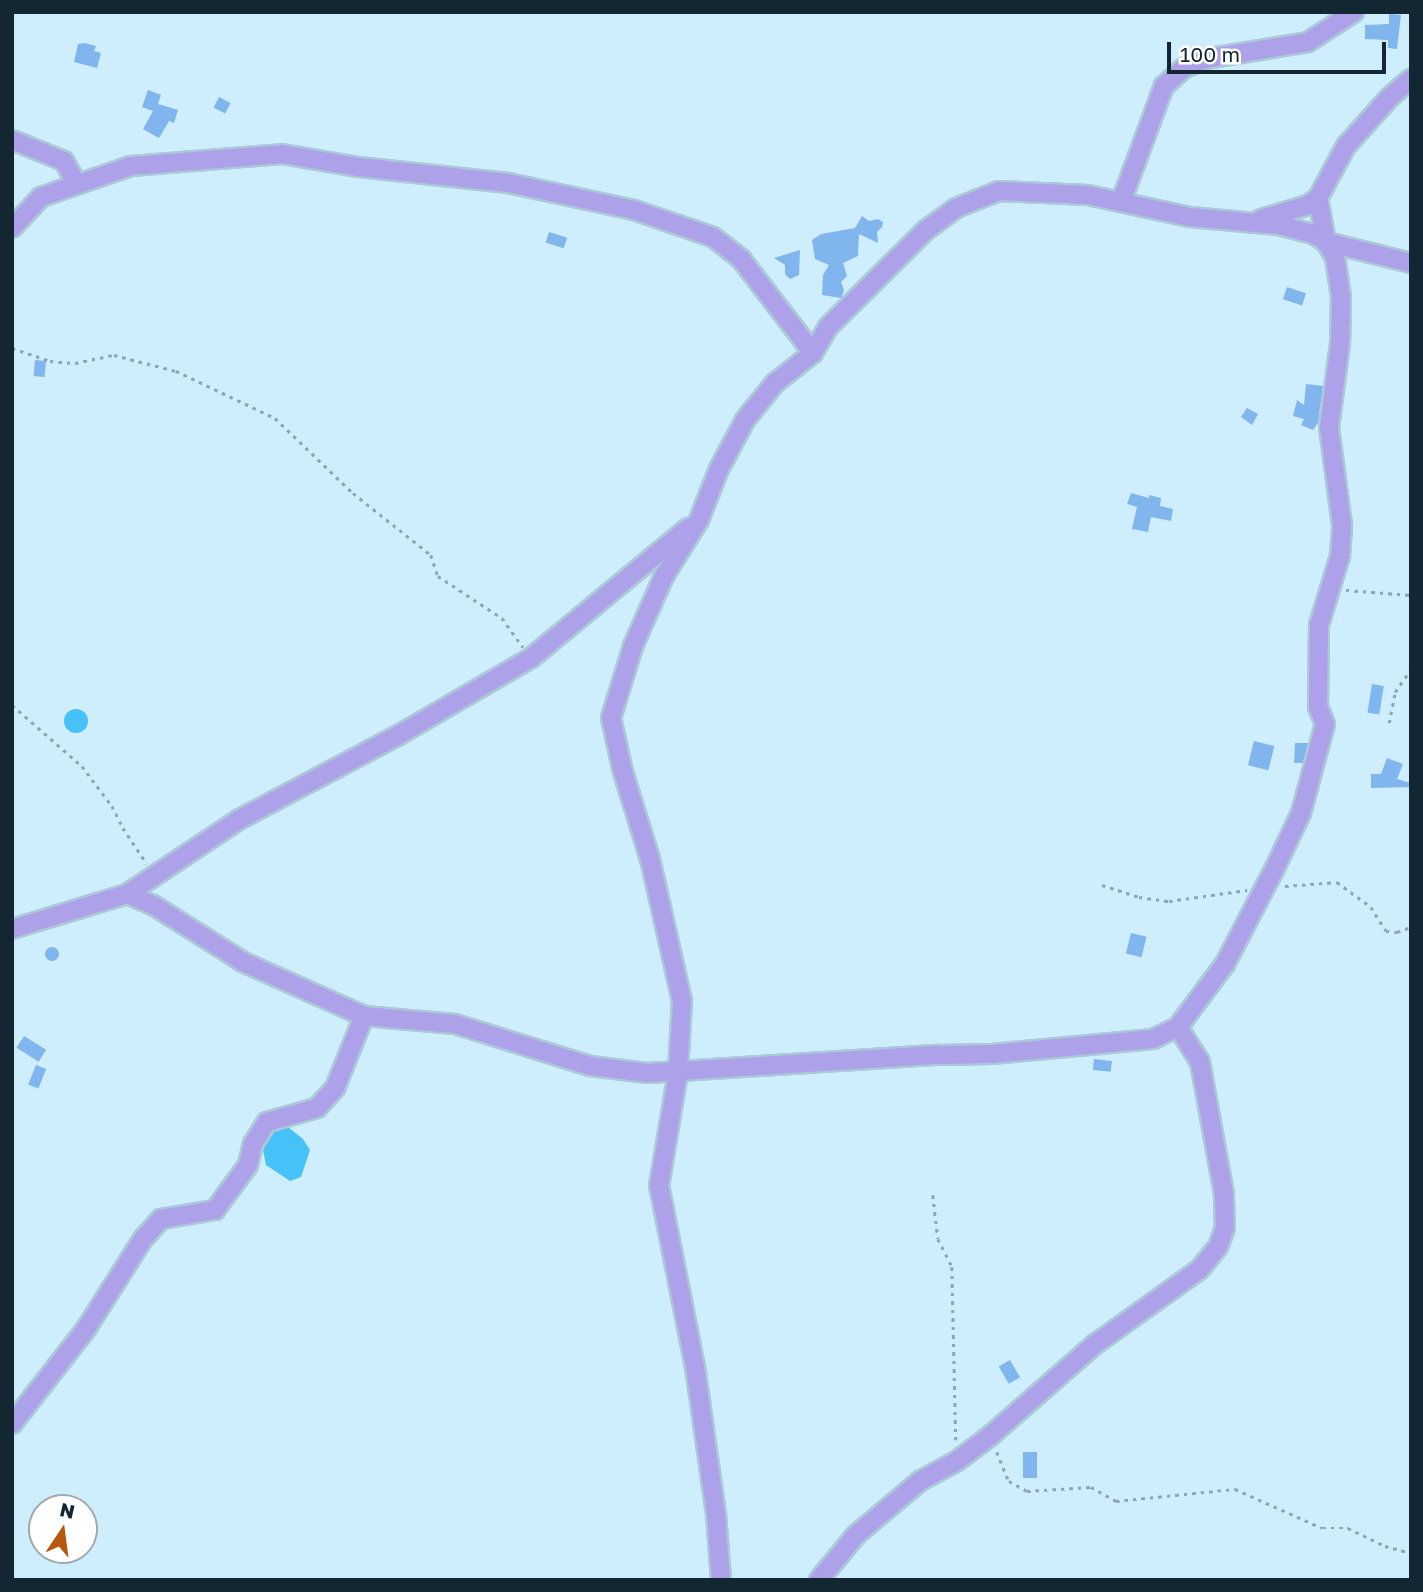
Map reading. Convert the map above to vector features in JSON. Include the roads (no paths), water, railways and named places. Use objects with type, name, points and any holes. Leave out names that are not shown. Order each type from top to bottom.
[{"type":"street","points":[[1121,202],[1164,86],[1184,68],[1205,59],[1308,42],[1354,12]]},
{"type":"street","points":[[1248,221],[1287,212],[1308,205],[1318,198],[1346,146],[1390,97],[1411,79]]},
{"type":"street","points":[[12,140],[64,161],[76,183]]},
{"type":"street","points":[[12,228],[41,197],[131,166],[282,155],[359,167],[508,183],[634,210],[679,223],[713,237],[741,259],[813,353]]},
{"type":"street","points":[[721,1580],[716,1514],[695,1367],[659,1186],[678,1072],[682,1001],[650,859],[623,772],[611,718],[633,646],[664,576],[699,520],[719,469],[745,420],[775,383],[813,353],[828,327],[926,230],[956,208],[999,191],[1088,195],[1190,217],[1248,221],[1296,229],[1326,242],[1411,263]]},
{"type":"street","points":[[127,894],[153,905],[243,962],[364,1016],[455,1024],[590,1066],[648,1073],[1004,1053],[1153,1039],[1178,1027],[1225,964],[1265,888],[1301,813],[1325,724],[1318,707],[1319,625],[1340,556],[1342,525],[1329,427],[1340,344],[1341,297],[1335,257],[1326,242],[1318,198]]},
{"type":"street","points":[[12,929],[127,894],[156,878],[180,857],[240,819],[397,736],[531,658],[699,520]]},
{"type":"street","points":[[12,1424],[86,1329],[143,1239],[160,1219],[215,1210],[248,1165],[253,1144],[267,1122],[317,1108],[335,1088],[364,1016]]},
{"type":"street","points":[[819,1580],[856,1535],[920,1481],[957,1461],[990,1436],[1094,1345],[1200,1269],[1218,1247],[1226,1228],[1224,1195],[1200,1062],[1178,1027]]},
{"type":"water","points":[[76,709],[85,712],[88,721],[85,730],[76,733],[67,730],[64,721],[67,712]]},
{"type":"water","points":[[280,1128],[289,1128],[303,1139],[310,1150],[301,1177],[290,1181],[266,1165],[263,1150],[267,1136]]}]
